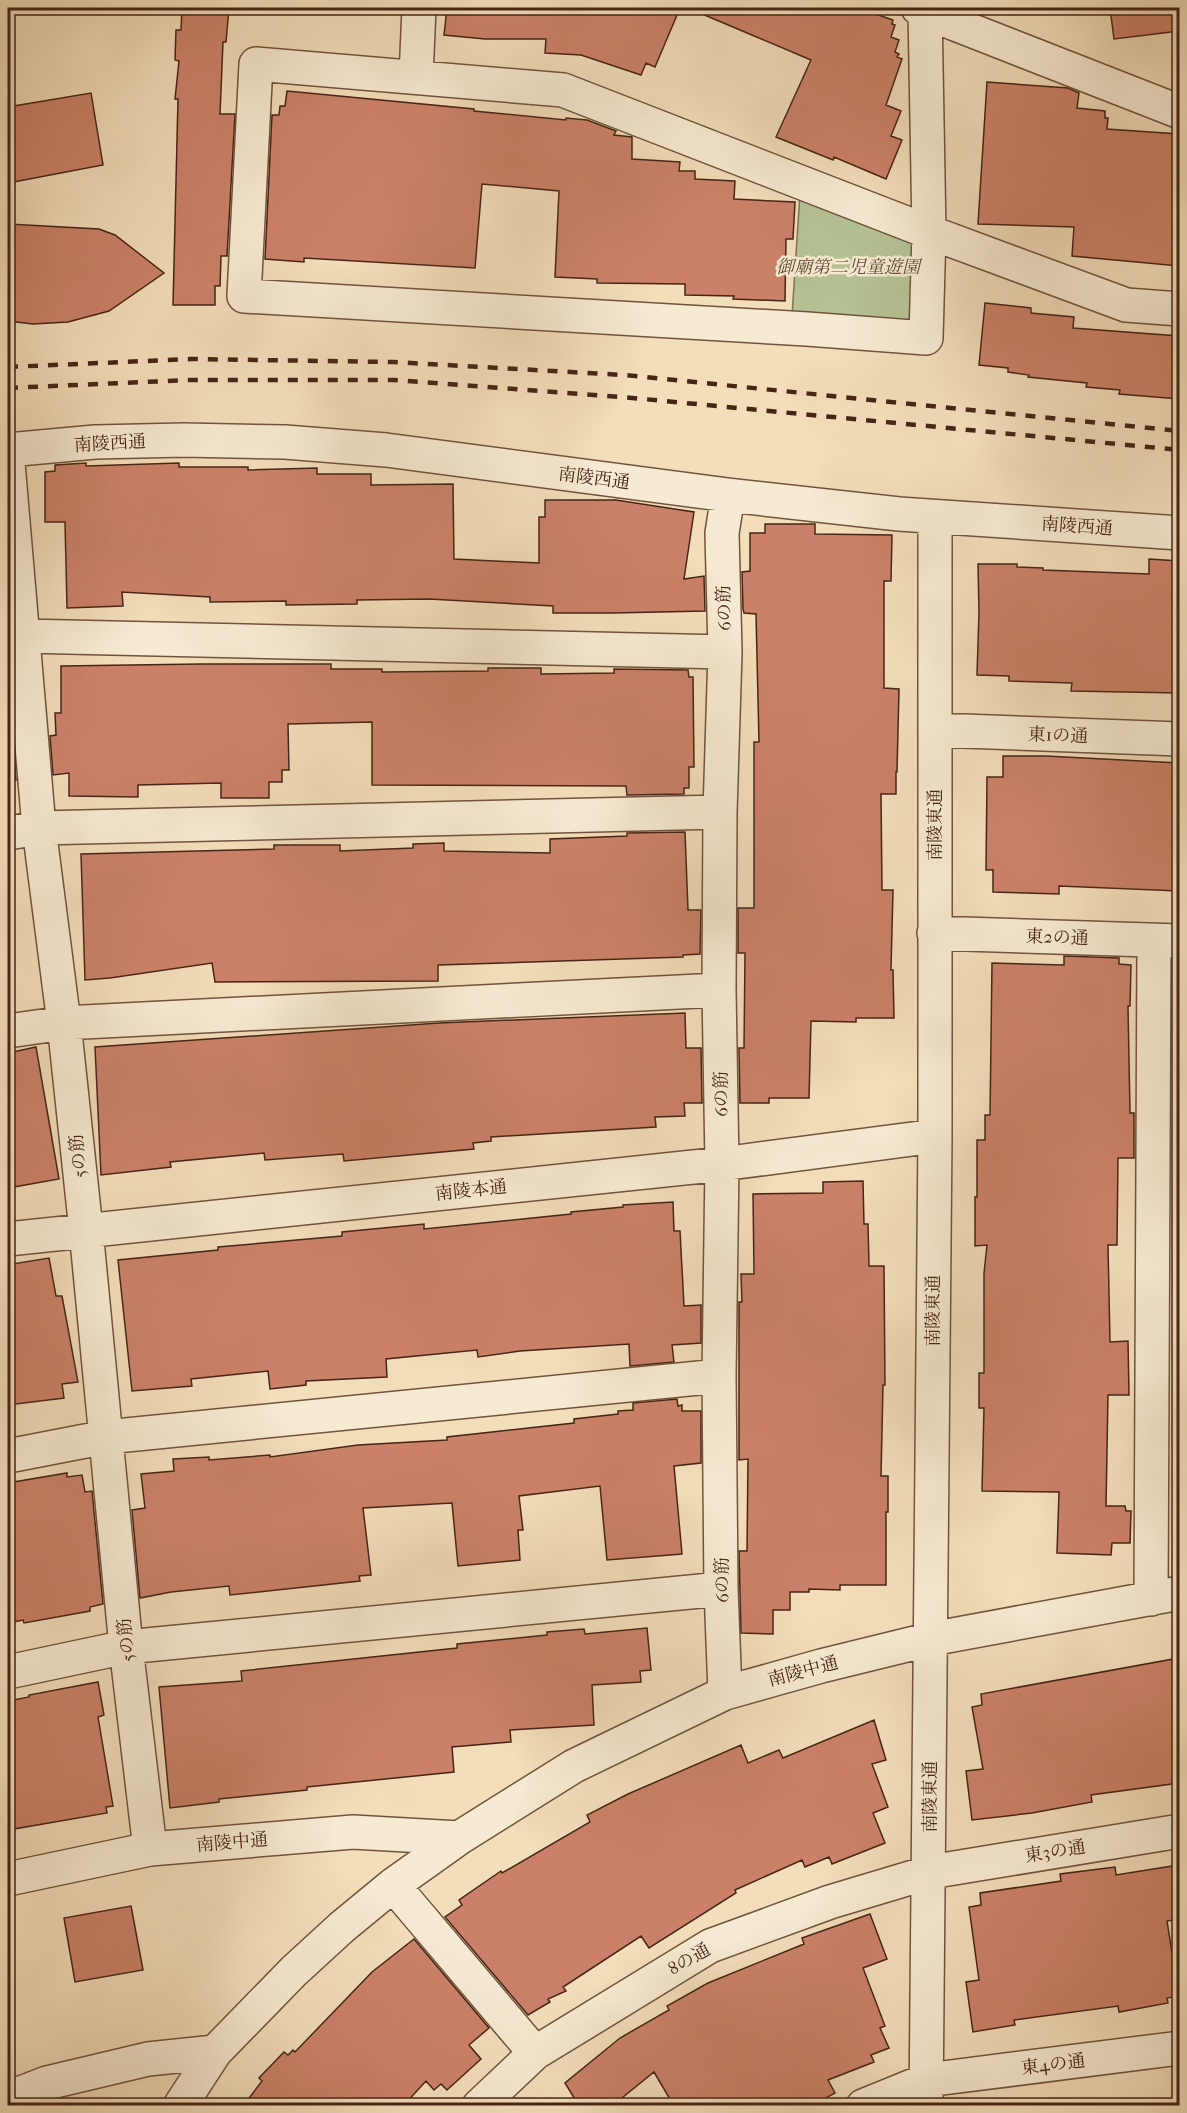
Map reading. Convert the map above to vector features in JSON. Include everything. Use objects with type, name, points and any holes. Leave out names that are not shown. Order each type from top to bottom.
[{"type":"street","points":[[416,78],[419,8]]},
{"type":"street","points":[[1179,112],[937,12],[929,232],[926,338],[795,328],[244,296],[256,64],[563,90],[929,232],[1126,305],[1179,309]]},
{"type":"street","name":"南陵西通","points":[[8,450],[95,442],[162,440],[285,442],[386,450],[728,495],[935,517],[1179,533]]},
{"type":"street","name":"5の筋","points":[[8,463],[15,638],[64,1023],[126,1647],[150,1849]]},
{"type":"street","name":"6の筋","points":[[725,1693],[719,1376],[722,1164],[719,990],[720,812],[725,652],[722,533],[728,495]]},
{"type":"street","name":"南陵東通","points":[[927,2093],[935,1136],[935,517]]},
{"type":"street","points":[[15,638],[725,652]]},
{"type":"street","name":"東1の通","points":[[936,730],[1179,739]]},
{"type":"street","points":[[8,833],[39,828],[720,812]]},
{"type":"street","name":"東2の通","points":[[934,933],[1167,941]]},
{"type":"street","points":[[1165,1596],[1167,941]]},
{"type":"street","points":[[8,1031],[64,1023],[719,990]]},
{"type":"street","name":"南陵本通","points":[[8,1239],[722,1164],[935,1136]]},
{"type":"street","points":[[8,1456],[106,1437],[719,1376]]},
{"type":"street","points":[[8,1672],[126,1647],[722,1589]]},
{"type":"street","name":"南陵中通","points":[[180,2106],[215,2052],[294,1971],[342,1927],[393,1885],[459,1838],[574,1766],[725,1693],[821,1665],[931,1639],[1165,1596]]},
{"type":"street","name":"東3の通","points":[[930,1872],[1179,1831]]},
{"type":"street","name":"南陵中通","points":[[8,1879],[150,1849],[353,1832],[459,1838]]},
{"type":"street","name":"8の通","points":[[479,2106],[535,2053],[710,1946],[830,1902],[930,1872]]},
{"type":"street","points":[[393,1885],[535,2053]]},
{"type":"street","name":"東4の通","points":[[863,2106],[1179,2048]]},
{"type":"street","points":[[8,2098],[47,2083],[148,2059],[215,2052]]},
{"type":"green space","name":"御廟第二児童遊園","points":[[800,193],[921,237],[921,325],[792,316]]},
{"type":"building","points":[[182,8],[229,8],[226,42],[223,42],[220,114],[235,114],[227,256],[221,256],[220,286],[215,286],[215,305],[173,305],[178,99],[175,99],[179,61],[175,60],[176,30],[181,30]]},
{"type":"building","points":[[447,8],[680,8],[655,67],[646,63],[641,75],[581,55],[545,53],[546,39],[485,39],[444,35]]},
{"type":"building","points":[[688,8],[858,8],[893,20],[892,24],[895,25],[891,37],[899,40],[895,52],[899,54],[897,57],[902,59],[886,105],[901,111],[891,136],[902,140],[886,179],[834,157],[833,160],[776,137],[811,60]]},
{"type":"building","points":[[1110,8],[1179,8],[1179,31],[1114,39]]},
{"type":"building","points":[[987,82],[1068,88],[1079,93],[1077,108],[1105,111],[1105,118],[1108,118],[1107,129],[1179,134],[1179,266],[1072,256],[1074,227],[978,224]]},
{"type":"building","points":[[287,91],[566,120],[566,118],[587,120],[616,131],[614,135],[632,137],[632,159],[680,162],[679,171],[695,171],[695,179],[735,181],[734,199],[795,202],[793,239],[786,239],[785,301],[733,299],[734,296],[685,295],[685,284],[597,283],[597,279],[555,277],[559,191],[482,184],[475,268],[304,258],[304,262],[265,259],[272,115],[279,115],[280,106],[285,106]]},
{"type":"building","points":[[91,93],[103,165],[8,183],[8,107]]},
{"type":"building","points":[[8,224],[99,229],[115,235],[164,273],[109,311],[68,322],[33,324],[8,321]]},
{"type":"building","points":[[985,303],[1031,308],[1031,313],[1074,317],[1073,328],[1179,336],[1179,399],[1119,394],[1120,390],[1086,387],[1087,383],[1028,377],[1029,375],[1008,372],[1008,368],[979,365]]},
{"type":"building","points":[[86,463],[86,466],[179,463],[179,467],[248,467],[248,470],[317,468],[317,474],[371,474],[371,485],[453,484],[454,559],[539,563],[539,517],[545,517],[545,500],[616,500],[694,512],[684,579],[704,576],[705,611],[553,613],[553,606],[429,599],[357,600],[357,604],[286,605],[286,601],[210,602],[210,597],[122,592],[123,606],[67,608],[65,522],[45,522],[45,472],[55,471],[55,465]]},
{"type":"building","points":[[765,524],[815,524],[815,534],[892,535],[891,581],[884,581],[884,688],[899,689],[897,772],[896,794],[881,794],[882,890],[893,890],[891,970],[893,970],[894,1018],[856,1018],[856,1022],[811,1021],[809,1098],[769,1098],[769,1103],[740,1103],[739,1048],[744,1048],[745,953],[738,953],[738,908],[754,908],[754,742],[759,742],[756,614],[744,613],[742,572],[750,571],[750,533],[765,533]]},
{"type":"building","points":[[1149,559],[1179,561],[1179,693],[1071,691],[1072,683],[1009,681],[1009,676],[977,675],[978,564],[1017,564],[1017,567],[1043,568],[1043,570],[1149,574]]},
{"type":"building","points":[[331,664],[331,669],[382,669],[382,672],[541,668],[541,674],[614,673],[614,669],[688,670],[689,677],[693,677],[694,767],[689,767],[689,788],[684,788],[684,794],[627,795],[626,786],[372,785],[372,722],[288,724],[289,770],[282,770],[282,782],[269,782],[269,798],[221,798],[221,783],[138,785],[138,797],[69,796],[69,773],[53,775],[50,736],[56,735],[55,713],[61,713],[61,666]]},
{"type":"building","points":[[13,741],[16,780],[8,781],[8,742]]},
{"type":"building","points":[[1003,756],[1179,763],[1179,891],[1059,886],[1059,894],[993,892],[993,870],[986,870],[987,777],[1003,777]]},
{"type":"building","points":[[685,832],[688,910],[701,910],[700,954],[683,955],[683,957],[438,965],[438,981],[215,982],[212,963],[85,980],[81,854],[274,849],[274,845],[340,845],[340,851],[413,848],[413,844],[444,843],[444,851],[550,853],[550,839],[627,836],[627,833]]},
{"type":"building","points":[[1064,956],[1119,958],[1119,964],[1131,965],[1130,1006],[1128,1006],[1130,1113],[1134,1113],[1134,1158],[1118,1158],[1117,1245],[1108,1245],[1110,1342],[1128,1341],[1129,1395],[1108,1395],[1106,1506],[1125,1506],[1126,1511],[1131,1511],[1130,1543],[1112,1543],[1111,1555],[1057,1553],[1059,1492],[982,1491],[984,1408],[979,1408],[979,1373],[984,1373],[984,1273],[987,1245],[975,1246],[975,1197],[977,1197],[977,1140],[985,1140],[985,1115],[990,1115],[992,963],[1064,965]]},
{"type":"building","points":[[685,1013],[686,1048],[701,1048],[702,1103],[684,1103],[685,1116],[655,1117],[656,1127],[491,1137],[491,1141],[473,1143],[474,1149],[344,1161],[343,1154],[265,1160],[264,1153],[170,1162],[171,1167],[101,1175],[95,1047],[439,1023]]},
{"type":"building","points":[[36,1047],[59,1179],[8,1188],[8,1053]]},
{"type":"building","points":[[863,1181],[864,1224],[868,1224],[869,1266],[884,1266],[885,1385],[883,1385],[881,1476],[888,1476],[886,1585],[840,1585],[840,1590],[809,1589],[809,1592],[790,1592],[790,1610],[773,1610],[773,1634],[741,1633],[739,1551],[747,1551],[748,1459],[739,1460],[739,1302],[742,1302],[741,1274],[754,1274],[753,1194],[823,1193],[823,1182]]},
{"type":"building","points":[[673,1202],[674,1231],[680,1231],[684,1306],[701,1305],[701,1343],[672,1345],[674,1362],[630,1366],[629,1344],[520,1351],[478,1357],[477,1350],[386,1359],[387,1377],[306,1381],[306,1385],[270,1389],[268,1371],[191,1379],[192,1386],[132,1391],[118,1260],[218,1250],[218,1247],[342,1236],[342,1232],[424,1224],[424,1229],[571,1214],[571,1212],[623,1207],[623,1205]]},
{"type":"building","points":[[49,1258],[56,1296],[62,1296],[78,1382],[62,1384],[64,1398],[8,1405],[8,1277],[14,1276],[12,1264]]},
{"type":"building","points":[[677,1399],[678,1406],[682,1405],[682,1411],[701,1411],[701,1463],[674,1466],[682,1554],[607,1560],[600,1486],[519,1496],[523,1530],[518,1530],[520,1560],[458,1566],[452,1503],[363,1508],[371,1575],[359,1576],[360,1581],[230,1595],[229,1586],[171,1592],[140,1598],[132,1510],[145,1508],[141,1474],[174,1471],[173,1459],[209,1457],[209,1460],[270,1455],[270,1457],[358,1445],[447,1440],[447,1437],[574,1423],[574,1419],[633,1410],[633,1403]]},
{"type":"building","points":[[67,1473],[67,1477],[82,1475],[85,1492],[92,1491],[103,1604],[90,1607],[90,1611],[24,1623],[23,1620],[8,1623],[8,1483]]},
{"type":"building","points":[[647,1628],[651,1670],[640,1671],[641,1682],[592,1685],[594,1725],[510,1730],[511,1742],[452,1747],[454,1772],[307,1787],[307,1790],[219,1799],[219,1802],[170,1808],[159,1687],[242,1681],[241,1671],[457,1648],[457,1644],[547,1635],[547,1632],[584,1629],[585,1634]]},
{"type":"building","points":[[1179,1658],[1179,1783],[1091,1795],[1092,1802],[1032,1813],[972,1820],[966,1771],[983,1769],[972,1707],[982,1705],[981,1694]]},
{"type":"building","points":[[98,1682],[104,1715],[98,1717],[113,1806],[106,1807],[107,1813],[8,1830],[8,1701]]},
{"type":"building","points":[[874,1720],[886,1760],[872,1764],[888,1807],[873,1813],[885,1843],[832,1864],[829,1857],[805,1867],[802,1860],[735,1890],[736,1893],[649,1948],[641,1936],[563,1987],[566,1991],[548,1999],[550,2002],[528,2015],[445,1917],[462,1905],[459,1900],[501,1871],[502,1873],[590,1822],[587,1815],[628,1794],[741,1745],[748,1763],[779,1750],[783,1758]]},
{"type":"building","points":[[1179,1865],[1179,1919],[1167,1921],[1179,1996],[1167,1998],[1168,2003],[1119,2012],[1118,2006],[1014,2020],[1015,2025],[973,2032],[966,1982],[979,1980],[969,1907],[981,1905],[980,1893],[1061,1881],[1060,1874],[1115,1867],[1116,1875]]},
{"type":"building","points":[[131,1906],[143,1970],[75,1982],[64,1918]]},
{"type":"building","points":[[870,1914],[887,1959],[863,1968],[885,2026],[880,2028],[889,2048],[871,2055],[874,2062],[828,2080],[835,2093],[811,2106],[674,2106],[654,2072],[612,2106],[579,2106],[565,2083],[620,2038],[669,2010],[667,2006],[708,1983],[804,1944],[802,1938]]},
{"type":"building","points":[[414,1939],[489,2028],[469,2045],[481,2059],[447,2090],[441,2084],[434,2090],[426,2081],[403,2106],[243,2106],[262,2081],[259,2078],[284,2052],[288,2055],[293,2050],[295,2052],[372,1972]]},
{"type":"railway","points":[[8,367],[191,359],[393,362],[624,375],[1180,431]]},
{"type":"railway","points":[[8,388],[190,380],[393,380],[622,397],[1180,450]]}]
